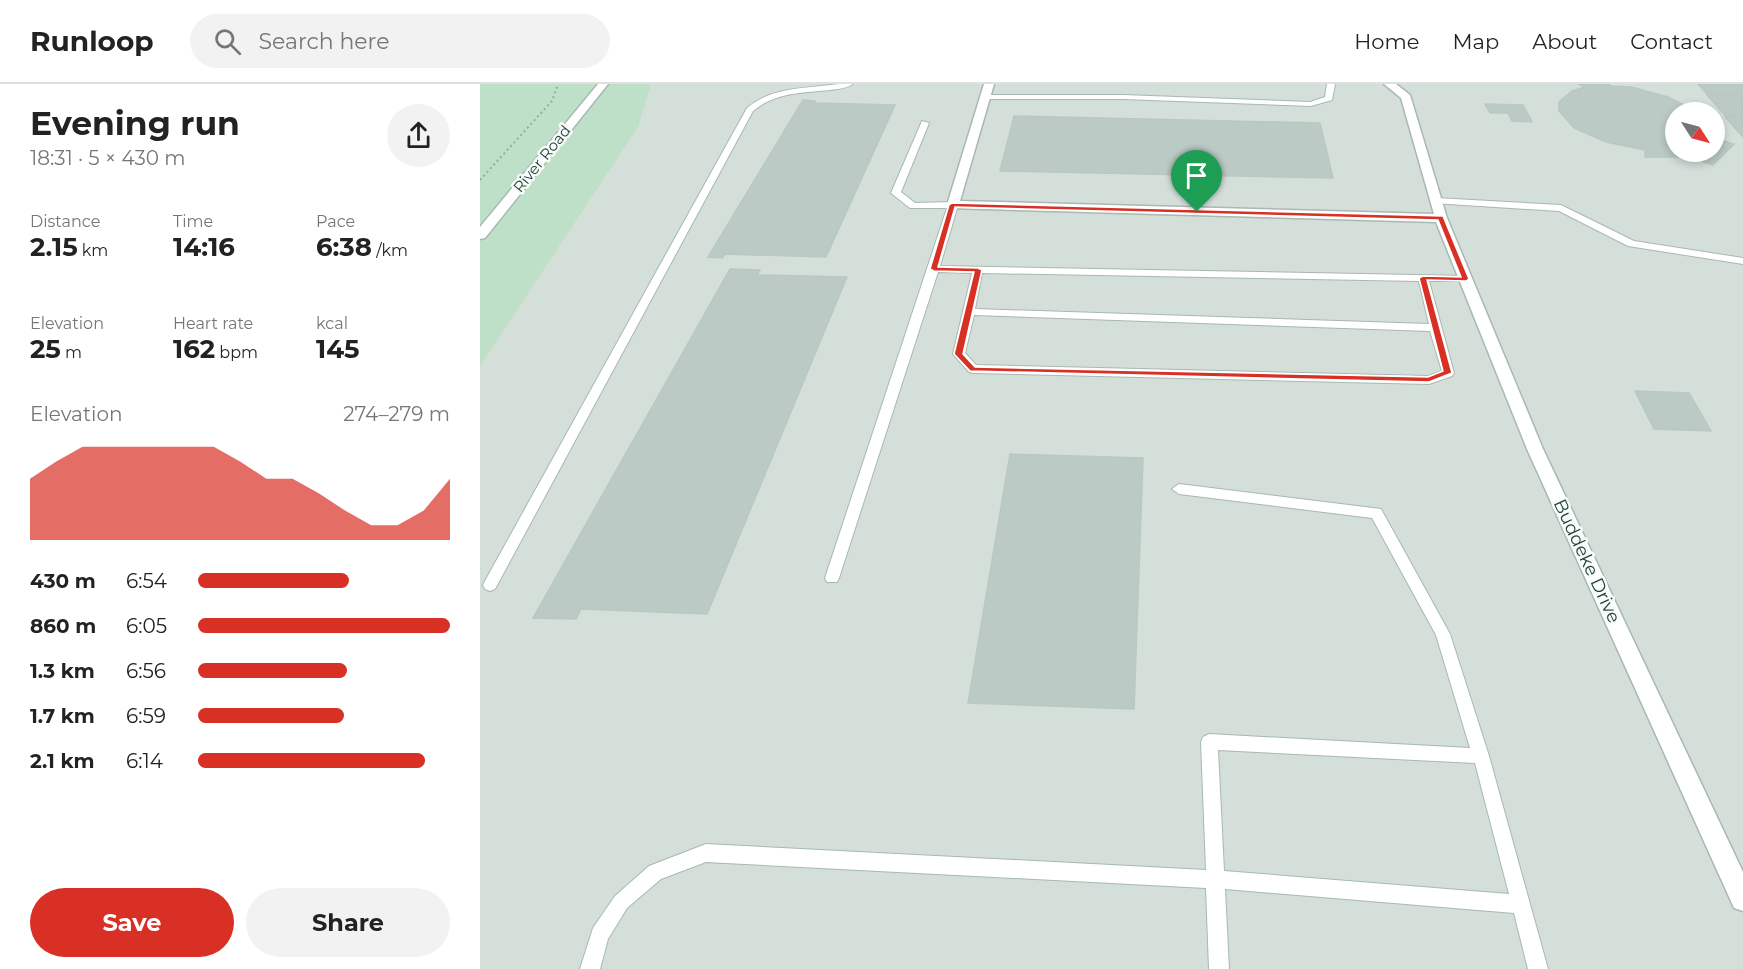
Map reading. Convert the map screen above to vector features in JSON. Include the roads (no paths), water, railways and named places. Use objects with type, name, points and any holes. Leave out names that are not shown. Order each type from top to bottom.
[{"type":"street","name":"River Road","points":[[480,235],[603,84]]},
{"type":"street","points":[[988,84],[952,205],[1438,210]]},
{"type":"street","name":"Buddeke Drive","points":[[1389,84],[1406,97],[1438,210],[1535,449],[1743,899]]},
{"type":"lane","points":[[490,585],[750,110],[758,99],[779,90],[849,84]]},
{"type":"lane","points":[[985,97],[1123,97],[1311,104],[1329,98],[1331,84]]},
{"type":"lane","points":[[832,578],[934,269],[952,205],[913,206],[896,193],[925,123]]},
{"type":"lane","points":[[1438,210],[1561,208],[1631,244],[1743,261]]},
{"type":"lane","points":[[934,269],[1466,279]]},
{"type":"lane","points":[[978,270],[958,354],[973,369],[1429,380],[1448,373],[1423,278]]},
{"type":"lane","points":[[969,312],[1435,328]]},
{"type":"lane","points":[[1179,489],[1376,513],[1443,634],[1481,756],[1538,969]]},
{"type":"lane","points":[[1219,969],[1209,742],[1481,756]]},
{"type":"lane","points":[[590,969],[600,935],[621,902],[655,872],[706,853],[1215,879],[1521,904]]}]
